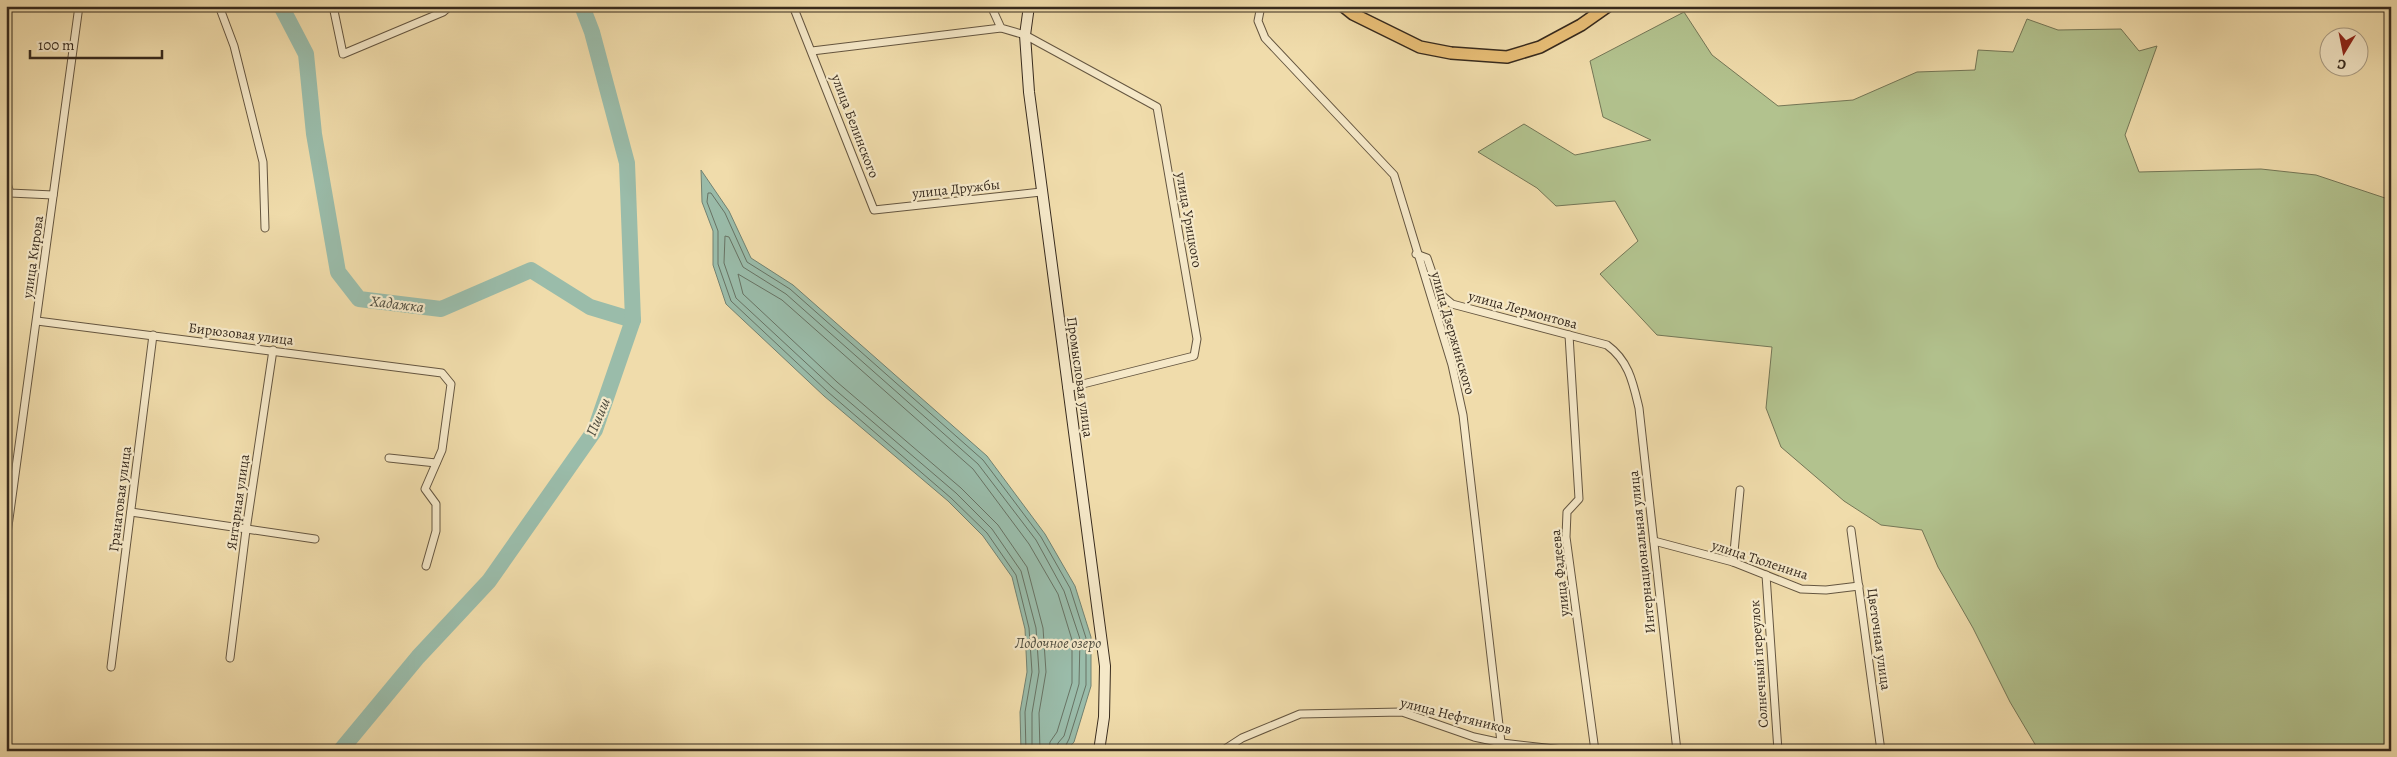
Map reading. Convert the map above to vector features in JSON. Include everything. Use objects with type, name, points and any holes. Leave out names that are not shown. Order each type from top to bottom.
[{"type":"main road","name":"Промысловая улица","points":[[1029,6],[1025,35],[1029,92],[1105,666],[1104,717],[1099,751]]},
{"type":"main road","points":[[1344,6],[1353,14],[1420,47],[1451,53],[1507,57],[1540,47],[1582,25],[1608,6]]},
{"type":"street","name":"улица Кирова","points":[[6,542],[79,6]]},
{"type":"street","points":[[218,6],[234,46],[264,162],[265,228]]},
{"type":"street","points":[[333,6],[343,54],[443,12],[450,6]]},
{"type":"street","name":"улица Белинского","points":[[793,6],[874,210]]},
{"type":"street","points":[[991,6],[1001,28]]},
{"type":"street","name":"улица Дзержинского","points":[[1261,6],[1258,21],[1266,38],[1394,175],[1416,254],[1452,365],[1463,415],[1502,747]]},
{"type":"street","points":[[812,51],[1001,28],[1025,35]]},
{"type":"street","name":"улица Урицкого","points":[[1025,35],[1157,107],[1197,339],[1194,356],[1067,388]]},
{"type":"street","points":[[6,180],[10,194],[54,195]]},
{"type":"street","name":"улица Дружбы","points":[[874,210],[1041,192]]},
{"type":"street","name":"улица Лермонтова","points":[[1416,254],[1427,258],[1439,293],[1452,304],[1607,345],[1619,354]]},
{"type":"street","name":"Бирюзовая улица","points":[[37,321],[442,373],[451,384],[442,450],[436,463]]},
{"type":"street","name":"Гранатовая улица","points":[[111,667],[153,335]]},
{"type":"street","name":"улица Фадеева","points":[[1569,335],[1578,499],[1567,512],[1566,536],[1595,751]]},
{"type":"street","name":"Янтарная улица","points":[[230,658],[246,530],[273,350]]},
{"type":"street","name":"Интернациональная улица","points":[[1619,354],[1630,373],[1639,408],[1678,751]]},
{"type":"street","points":[[389,458],[436,463],[425,489],[436,504],[436,531],[426,566]]},
{"type":"street","points":[[1733,562],[1740,490]]},
{"type":"street","points":[[131,512],[315,539]]},
{"type":"street","name":"Цветочная улица","points":[[1851,530],[1881,751]]},
{"type":"street","name":"улица Тюленина","points":[[1654,541],[1733,562],[1801,589],[1826,590],[1859,586]]},
{"type":"street","name":"Солнечный переулок","points":[[1766,575],[1778,751]]},
{"type":"street","name":"улица Нефтяников","points":[[1222,751],[1242,738],[1300,714],[1402,712],[1502,747],[1572,751]]},
{"type":"green space","points":[[1684,12],[1712,55],[1778,106],[1853,100],[1917,72],[1975,70],[1978,50],[2013,52],[2027,19],[2058,30],[2121,29],[2139,51],[2157,46],[2125,135],[2139,172],[2261,169],[2316,175],[2391,200],[2391,751],[2039,751],[2010,702],[1973,628],[1938,567],[1922,530],[1881,525],[1844,501],[1781,447],[1766,408],[1772,347],[1657,335],[1600,274],[1638,241],[1615,201],[1556,206],[1537,188],[1478,152],[1524,124],[1575,155],[1651,140],[1603,117],[1590,61]]},
{"type":"water","name":"Лодочное озеро","points":[[701,170],[729,211],[751,258],[793,285],[987,456],[1045,534],[1075,586],[1091,637],[1091,686],[1074,742],[1066,751],[1021,751],[1020,712],[1027,672],[1025,629],[1012,577],[983,536],[948,501],[824,396],[726,304],[713,265],[713,231],[702,202]]},
{"type":"waterway","name":"Хадажка","points":[[281,6],[306,54],[314,134],[338,272],[359,299],[441,309],[531,270],[590,307],[633,320]]},
{"type":"waterway","name":"Пшиш","points":[[340,751],[418,657],[489,581],[595,430],[633,320],[627,163],[592,32],[582,6]]}]
